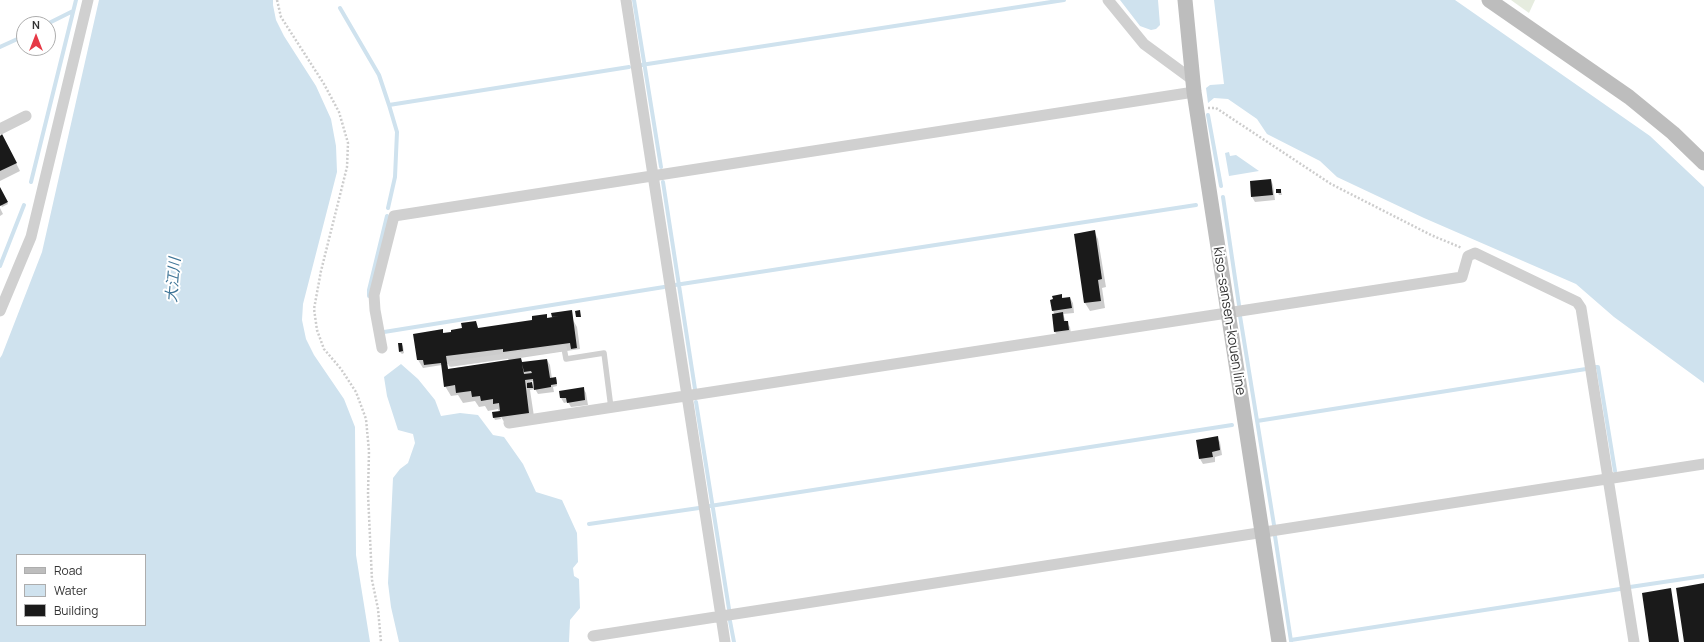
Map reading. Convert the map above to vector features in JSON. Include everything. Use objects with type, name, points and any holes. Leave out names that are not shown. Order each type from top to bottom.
[{"type":"main road","name":"kiso-sansen-kouen line","points":[[1185,0],[1197,109],[1279,642]]},
{"type":"main road","points":[[1489,0],[1629,97],[1673,133],[1704,163]]},
{"type":"street","points":[[1,303],[31,237],[88,0]]},
{"type":"street","points":[[626,0],[725,642]]},
{"type":"street","points":[[1108,0],[1144,44],[1194,86]]},
{"type":"street","points":[[382,348],[374,296],[394,216],[653,176],[1194,86]]},
{"type":"street","points":[[0,129],[26,116]]},
{"type":"street","points":[[509,423],[687,397],[1462,277],[1468,256],[1475,253],[1576,302],[1581,308],[1634,642]]},
{"type":"street","points":[[593,636],[1704,464]]},
{"type":"lane","points":[[451,364],[564,348],[566,359],[604,353],[611,408]]},
{"type":"path","points":[[276,0],[281,16],[324,84],[339,112],[348,143],[347,167],[321,271],[314,309],[317,330],[324,350],[341,369],[356,392],[366,419],[369,451],[368,494],[372,580],[378,609],[381,642]]},
{"type":"path","points":[[1197,109],[1216,108],[1330,184],[1431,235],[1475,253]]},
{"type":"shaded area","points":[[1511,0],[1535,0],[1529,13]]},
{"type":"water","name":"大江川","points":[[99,0],[273,0],[276,20],[284,36],[316,86],[331,119],[336,146],[337,172],[303,304],[302,320],[306,339],[314,355],[344,399],[355,427],[356,555],[370,642],[0,642],[0,358],[42,252]]},
{"type":"water","points":[[1120,0],[1158,0],[1160,25],[1156,29],[1151,30],[1140,26]]},
{"type":"water","points":[[1214,0],[1455,0],[1650,136],[1704,187],[1704,383],[1614,317],[1576,284],[1424,218],[1337,177],[1320,161],[1267,134],[1257,119],[1228,99],[1214,98],[1208,103],[1206,88],[1210,85],[1224,84]]},
{"type":"water","points":[[1229,152],[1230,156],[1236,155],[1259,171],[1229,176],[1225,153]]},
{"type":"water","points":[[401,364],[418,379],[435,400],[441,416],[460,413],[478,415],[493,435],[504,437],[523,464],[536,492],[562,500],[577,533],[578,562],[573,568],[574,576],[579,579],[580,608],[570,620],[569,642],[399,642],[391,607],[388,583],[393,478],[400,469],[408,463],[415,443],[413,434],[398,430],[387,396],[384,377]]},
{"type":"building","points":[[2,134],[17,163],[0,171],[0,136]]},
{"type":"building","points":[[1271,179],[1273,195],[1251,197],[1250,181]]},
{"type":"building","points":[[0,187],[8,202],[0,206]]},
{"type":"building","points":[[1276,189],[1281,189],[1281,193],[1276,193]]},
{"type":"building","points":[[1095,230],[1102,279],[1098,280],[1101,301],[1084,303],[1074,234]]},
{"type":"building","points":[[1062,294],[1062,298],[1070,297],[1072,308],[1052,311],[1050,300],[1053,299],[1052,296]]},
{"type":"building","points":[[572,310],[577,348],[571,349],[570,343],[503,352],[503,349],[446,356],[448,369],[521,358],[522,362],[547,359],[550,378],[556,377],[557,384],[551,385],[551,387],[534,390],[533,379],[525,380],[529,413],[493,418],[492,412],[500,411],[499,403],[493,404],[493,399],[481,401],[480,396],[472,397],[471,391],[456,393],[455,385],[444,387],[441,363],[424,365],[423,360],[417,360],[413,334],[443,329],[443,333],[451,332],[451,330],[462,328],[461,323],[476,321],[478,328],[532,320],[532,316],[547,314],[547,318],[559,316],[552,317],[551,313]],"holes":[[[522,364],[524,372],[531,371],[532,373],[524,374]]]},
{"type":"building","points":[[580,310],[581,317],[576,317],[575,311]]},
{"type":"building","points":[[1063,312],[1064,321],[1068,321],[1069,330],[1054,332],[1052,314]]},
{"type":"building","points":[[398,343],[402,343],[403,351],[399,352]]},
{"type":"building","points":[[532,382],[533,388],[527,388],[527,383]]},
{"type":"building","points":[[584,387],[585,400],[567,403],[566,398],[560,398],[559,391]]},
{"type":"building","points":[[1218,436],[1220,450],[1212,452],[1213,457],[1199,459],[1196,440]]},
{"type":"building","points":[[1704,583],[1704,642],[1684,642],[1676,588]]},
{"type":"building","points":[[1671,588],[1679,642],[1649,642],[1642,593]]},
{"type":"waterway","points":[[31,182],[76,0]]},
{"type":"waterway","points":[[634,0],[661,167]]},
{"type":"waterway","points":[[641,65],[1064,0]]},
{"type":"waterway","points":[[340,8],[379,75],[389,105],[629,67]]},
{"type":"waterway","points":[[56,20],[73,11]]},
{"type":"waterway","points":[[0,47],[16,40]]},
{"type":"waterway","points":[[388,208],[395,177],[397,132],[389,105]]},
{"type":"waterway","points":[[1208,115],[1221,186]]},
{"type":"waterway","points":[[663,182],[695,389]]},
{"type":"waterway","points":[[1223,197],[1239,305]]},
{"type":"waterway","points":[[0,266],[24,205]]},
{"type":"waterway","points":[[675,285],[1196,205]]},
{"type":"waterway","points":[[369,296],[369,290],[387,216]]},
{"type":"waterway","points":[[384,332],[664,287]]},
{"type":"waterway","points":[[1240,316],[1274,525]]},
{"type":"waterway","points":[[1595,367],[1598,367],[1615,471]]},
{"type":"waterway","points":[[1257,421],[1586,369]]},
{"type":"waterway","points":[[696,402],[729,609]]},
{"type":"waterway","points":[[710,506],[1232,425]]},
{"type":"waterway","points":[[589,524],[699,508]]},
{"type":"waterway","points":[[1275,536],[1291,641]]},
{"type":"waterway","points":[[1630,587],[1704,576]]},
{"type":"waterway","points":[[1291,640],[1620,589]]},
{"type":"waterway","points":[[730,621],[734,642]]}]
